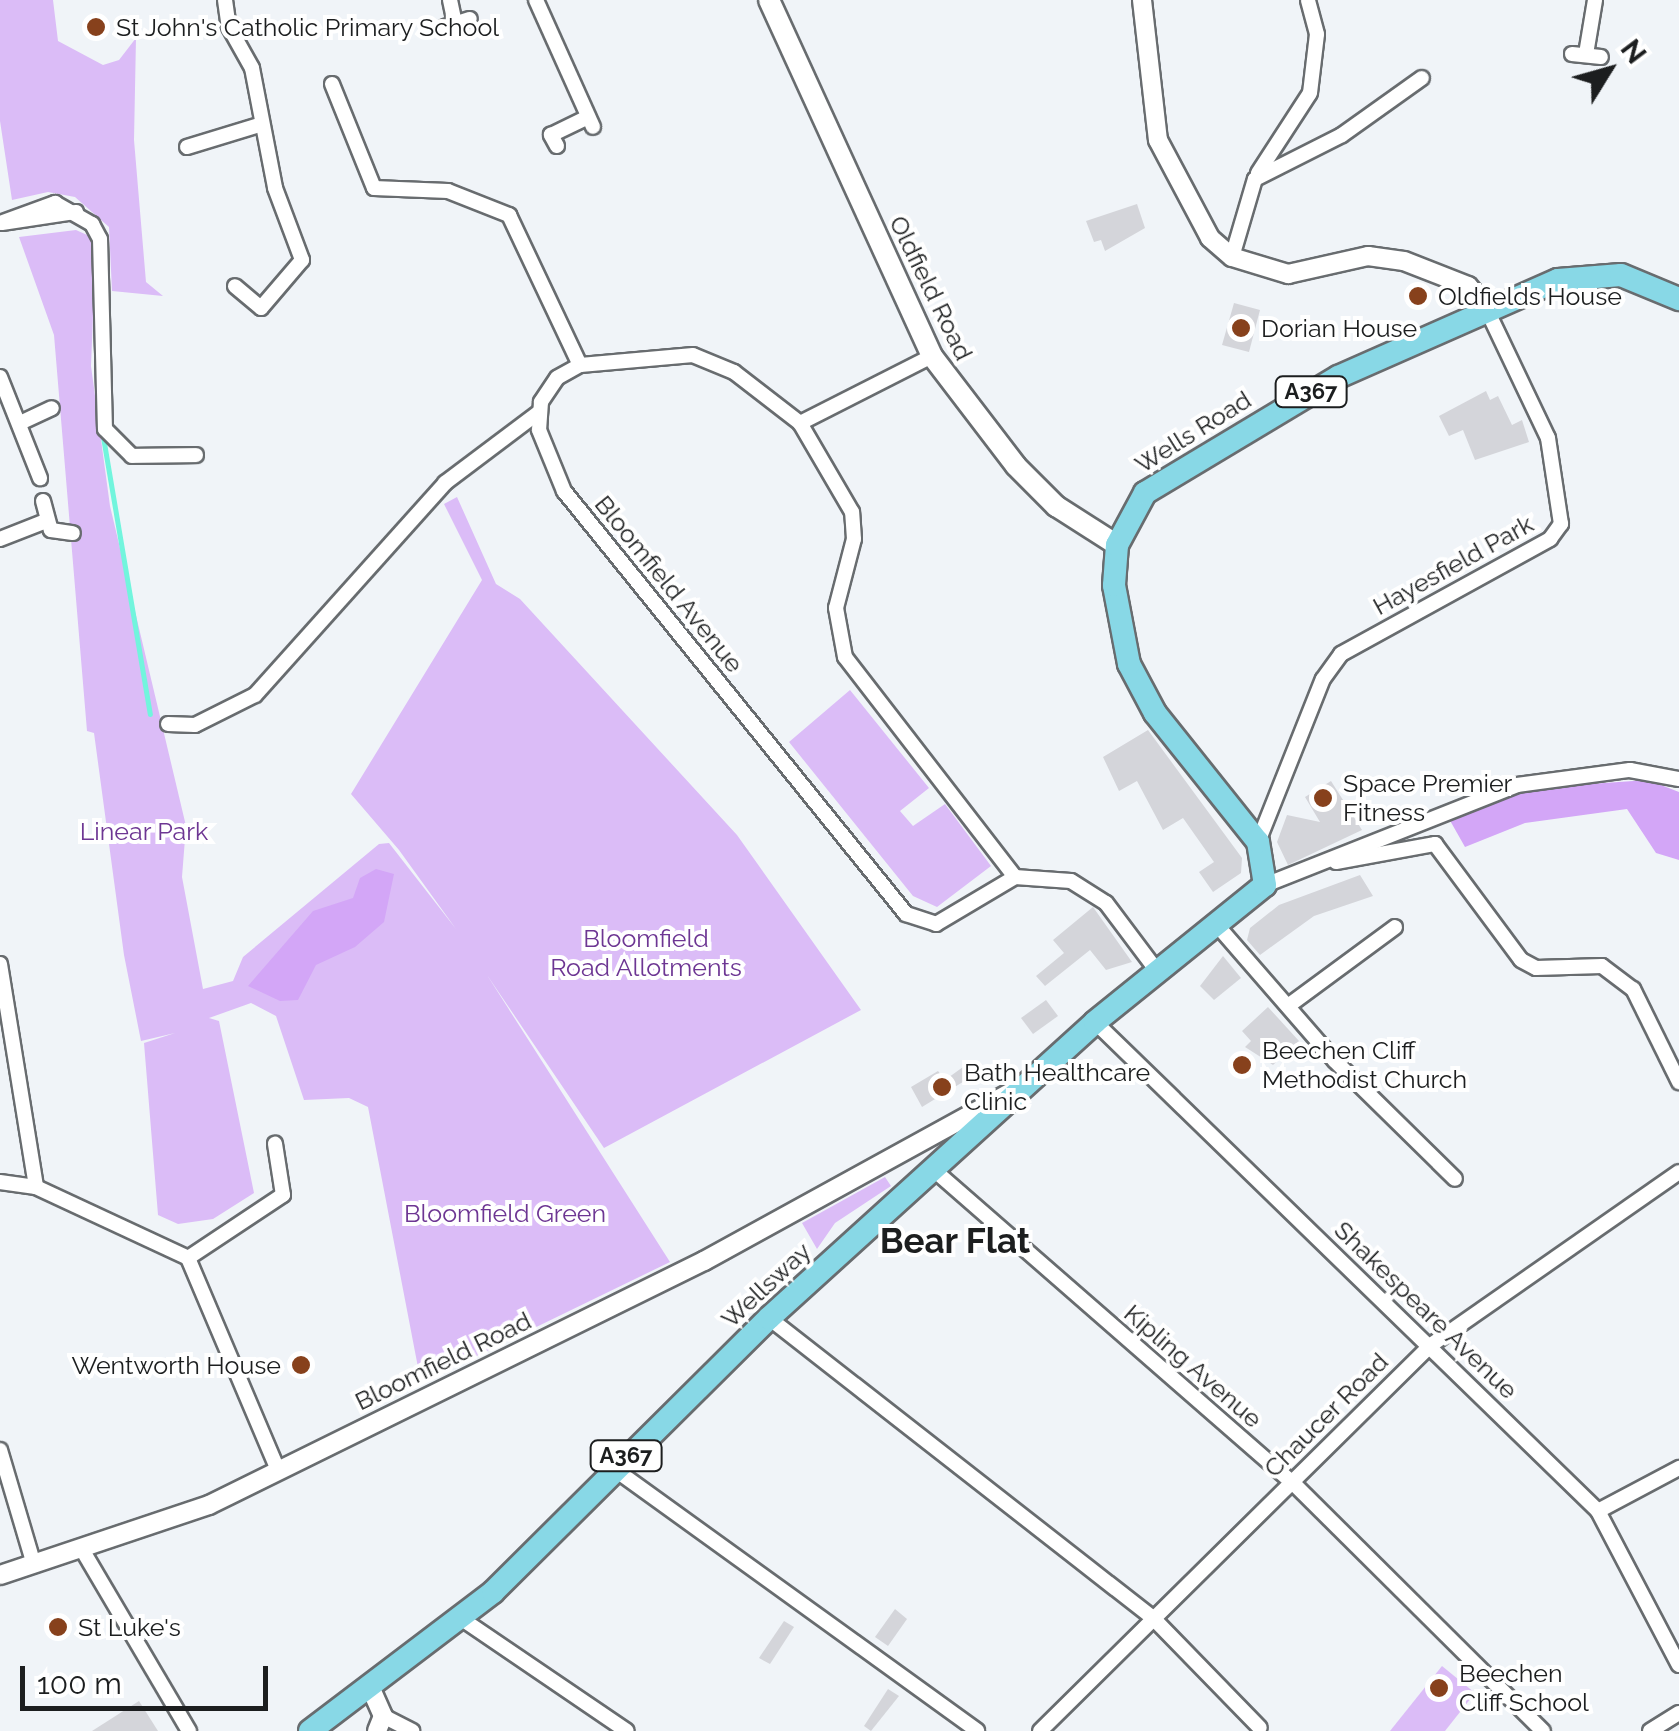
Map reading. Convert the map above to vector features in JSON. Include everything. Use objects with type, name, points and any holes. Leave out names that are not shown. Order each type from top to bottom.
[{"type":"main road","name":"Oldfield Road","points":[[769,0],[932,356],[1016,466],[1056,506],[1117,545]]},
{"type":"main road","name":"Wells Road","points":[[1265,885],[1258,842],[1155,712],[1129,664],[1114,585],[1117,545],[1145,492],[1182,464],[1486,307],[1558,280],[1602,274],[1641,279],[1679,298]]},
{"type":"main road","name":"Wellsway","points":[[310,1731],[462,1619],[769,1318],[1095,1022],[1265,885]]},
{"type":"street","points":[[225,0],[229,27],[252,68],[262,124],[302,260],[261,308],[235,286]]},
{"type":"street","points":[[450,0],[456,23]]},
{"type":"street","points":[[536,0],[590,122],[551,135],[557,146]]},
{"type":"street","points":[[1142,0],[1158,140],[1194,218],[1232,257],[1288,274],[1368,256],[1404,261],[1468,286],[1486,307]]},
{"type":"street","points":[[1232,257],[1255,179],[1310,93],[1318,34],[1308,0]]},
{"type":"street","points":[[1586,55],[1595,0]]},
{"type":"street","points":[[1255,179],[1342,136],[1423,78]]},
{"type":"street","points":[[332,84],[374,188],[448,192],[509,215],[580,364]]},
{"type":"street","points":[[187,147],[262,124]]},
{"type":"street","points":[[1,223],[55,203],[76,212],[100,239],[106,429],[132,456],[196,455]]},
{"type":"street","name":"Hayesfield Park","points":[[1258,842],[1323,679],[1341,654],[1550,539],[1561,524],[1548,438],[1486,307]]},
{"type":"street","points":[[168,724],[195,725],[255,695],[445,483],[538,414],[550,386],[580,364],[673,353],[712,359],[800,423],[852,512],[838,642],[1015,877],[1071,881],[1090,891],[1157,971]]},
{"type":"street","points":[[800,423],[932,356]]},
{"type":"street","points":[[0,377],[40,478]]},
{"type":"street","points":[[20,423],[52,408]]},
{"type":"street","name":"Bloomfield Avenue","points":[[538,414],[546,457],[564,491],[906,914],[936,924],[1015,877]]},
{"type":"street","points":[[43,501],[46,522]]},
{"type":"street","points":[[0,539],[46,522],[73,533]]},
{"type":"street","points":[[1336,862],[1365,841],[1517,785],[1630,770],[1679,780]]},
{"type":"street","points":[[1265,885],[1336,862],[1435,844],[1522,960],[1536,968],[1602,966],[1633,990],[1679,1082]]},
{"type":"street","points":[[1216,924],[1288,1006],[1455,1179]]},
{"type":"street","points":[[1288,1006],[1395,927]]},
{"type":"street","points":[[0,964],[36,1188]]},
{"type":"street","name":"Shakespeare Avenue","points":[[1095,1022],[1598,1511],[1679,1665]]},
{"type":"street","name":"Bloomfield Road","points":[[0,1574],[83,1551],[278,1470],[704,1261],[1023,1086]]},
{"type":"street","points":[[188,1258],[283,1195],[276,1144]]},
{"type":"street","points":[[892,1156],[916,1158],[934,1170]]},
{"type":"street","name":"Kipling Avenue","points":[[934,1170],[1291,1482],[1543,1731]]},
{"type":"street","name":"Chaucer Road","points":[[1040,1731],[1430,1344],[1679,1172]]},
{"type":"street","points":[[0,1182],[36,1188],[188,1258],[206,1285],[278,1470]]},
{"type":"street","points":[[769,1318],[1153,1618],[1260,1728]]},
{"type":"street","points":[[0,1450],[34,1565]]},
{"type":"street","points":[[613,1468],[977,1731]]},
{"type":"street","points":[[1598,1511],[1679,1468]]},
{"type":"street","points":[[83,1551],[190,1731]]},
{"type":"street","points":[[462,1619],[627,1731]]},
{"type":"street","points":[[371,1689],[380,1724],[412,1731]]},
{"type":"street","points":[[1650,1731],[1679,1714]]},
{"type":"green space","points":[[0,0],[53,0],[58,41],[103,65],[119,60],[136,38],[134,140],[146,282],[163,296],[112,291],[109,227],[75,197],[48,192],[12,200],[0,121]]},
{"type":"green space","points":[[76,230],[96,239],[91,366],[110,506],[186,826],[182,877],[203,989],[233,981],[243,957],[379,844],[389,843],[456,929],[399,850],[351,794],[482,580],[444,504],[457,497],[496,584],[520,599],[737,835],[861,1010],[604,1148],[487,975],[670,1262],[421,1383],[368,1107],[349,1098],[304,1100],[276,1016],[251,1003],[209,1018],[219,1021],[254,1193],[213,1219],[178,1224],[158,1215],[144,1043],[175,1033],[141,1041],[124,955],[94,733],[87,731],[54,335],[19,237]]},
{"type":"green space","points":[[850,690],[929,788],[900,811],[913,826],[945,804],[991,866],[937,907],[913,896],[789,742]]},
{"type":"green space","points":[[885,1177],[891,1186],[835,1223],[817,1249],[802,1223]]},
{"type":"green space","points":[[1442,1666],[1475,1693],[1445,1731],[1390,1731]]},
{"type":"shaded area","points":[[1648,780],[1679,792],[1679,860],[1656,853],[1627,809],[1525,823],[1465,847],[1448,817],[1515,789]]},
{"type":"shaded area","points":[[376,869],[394,874],[384,922],[355,947],[316,965],[298,1000],[280,1001],[248,986],[313,911],[353,898],[360,878]]},
{"type":"building","points":[[1137,204],[1145,228],[1105,251],[1101,240],[1094,242],[1086,221]]},
{"type":"building","name":"Dorian House","points":[[1234,303],[1260,310],[1249,352],[1222,345]]},
{"type":"building","points":[[1486,391],[1490,400],[1498,396],[1512,425],[1522,420],[1529,442],[1475,460],[1463,430],[1449,436],[1439,416]]},
{"type":"building","points":[[1148,730],[1242,858],[1241,873],[1213,892],[1199,872],[1214,862],[1183,818],[1163,830],[1137,781],[1119,791],[1103,757]]},
{"type":"building","points":[[1331,781],[1362,830],[1288,865],[1277,842],[1287,815],[1320,822],[1305,797]]},
{"type":"building","points":[[1360,875],[1373,896],[1314,916],[1260,955],[1247,940],[1250,928],[1279,905]]},
{"type":"building","points":[[1093,907],[1132,962],[1106,970],[1090,950],[1045,986],[1036,976],[1064,953],[1053,940]]},
{"type":"building","points":[[1223,956],[1241,978],[1214,1000],[1200,986]]},
{"type":"building","points":[[1046,1000],[1058,1016],[1033,1034],[1021,1018]]},
{"type":"building","points":[[1268,1007],[1299,1041],[1273,1065],[1245,1047],[1251,1041],[1242,1031]]},
{"type":"building","name":"Bath Healthcare Clinic","points":[[963,1067],[971,1077],[922,1107],[911,1087],[938,1071],[945,1080]]},
{"type":"building","points":[[895,1609],[907,1619],[888,1646],[875,1637]]},
{"type":"building","points":[[784,1621],[794,1627],[770,1664],[759,1658]]},
{"type":"building","points":[[888,1689],[899,1696],[871,1731],[864,1726]]},
{"type":"building","points":[[139,1701],[158,1731],[92,1731]]},
{"type":"waterway","points":[[102,431],[150,714]]},
{"type":"place","name":"St John's Catholic Primary School","points":[[96,27]]},
{"type":"place","name":"Oldfields House","points":[[1418,296]]},
{"type":"place","name":"Dorian House","points":[[1241,328]]},
{"type":"place","name":"Space Premier Fitness","points":[[1323,798]]},
{"type":"place","name":"Beechen Cliff Methodist Church","points":[[1242,1065]]},
{"type":"place","name":"Bath Healthcare Clinic","points":[[942,1087]]},
{"type":"place","name":"Wentworth House","points":[[301,1365]]},
{"type":"place","name":"St Luke's","points":[[58,1627]]},
{"type":"place","name":"Beechen Cliff School","points":[[1439,1688]]},
{"type":"district","name":"Bear Flat","points":[[955,1241]]},
{"type":"park label","name":"Linear Park","points":[[144,831]]},
{"type":"park label","name":"Bloomfield Road Allotments","points":[[646,954]]},
{"type":"park label","name":"Bloomfield Green","points":[[505,1213]]}]
